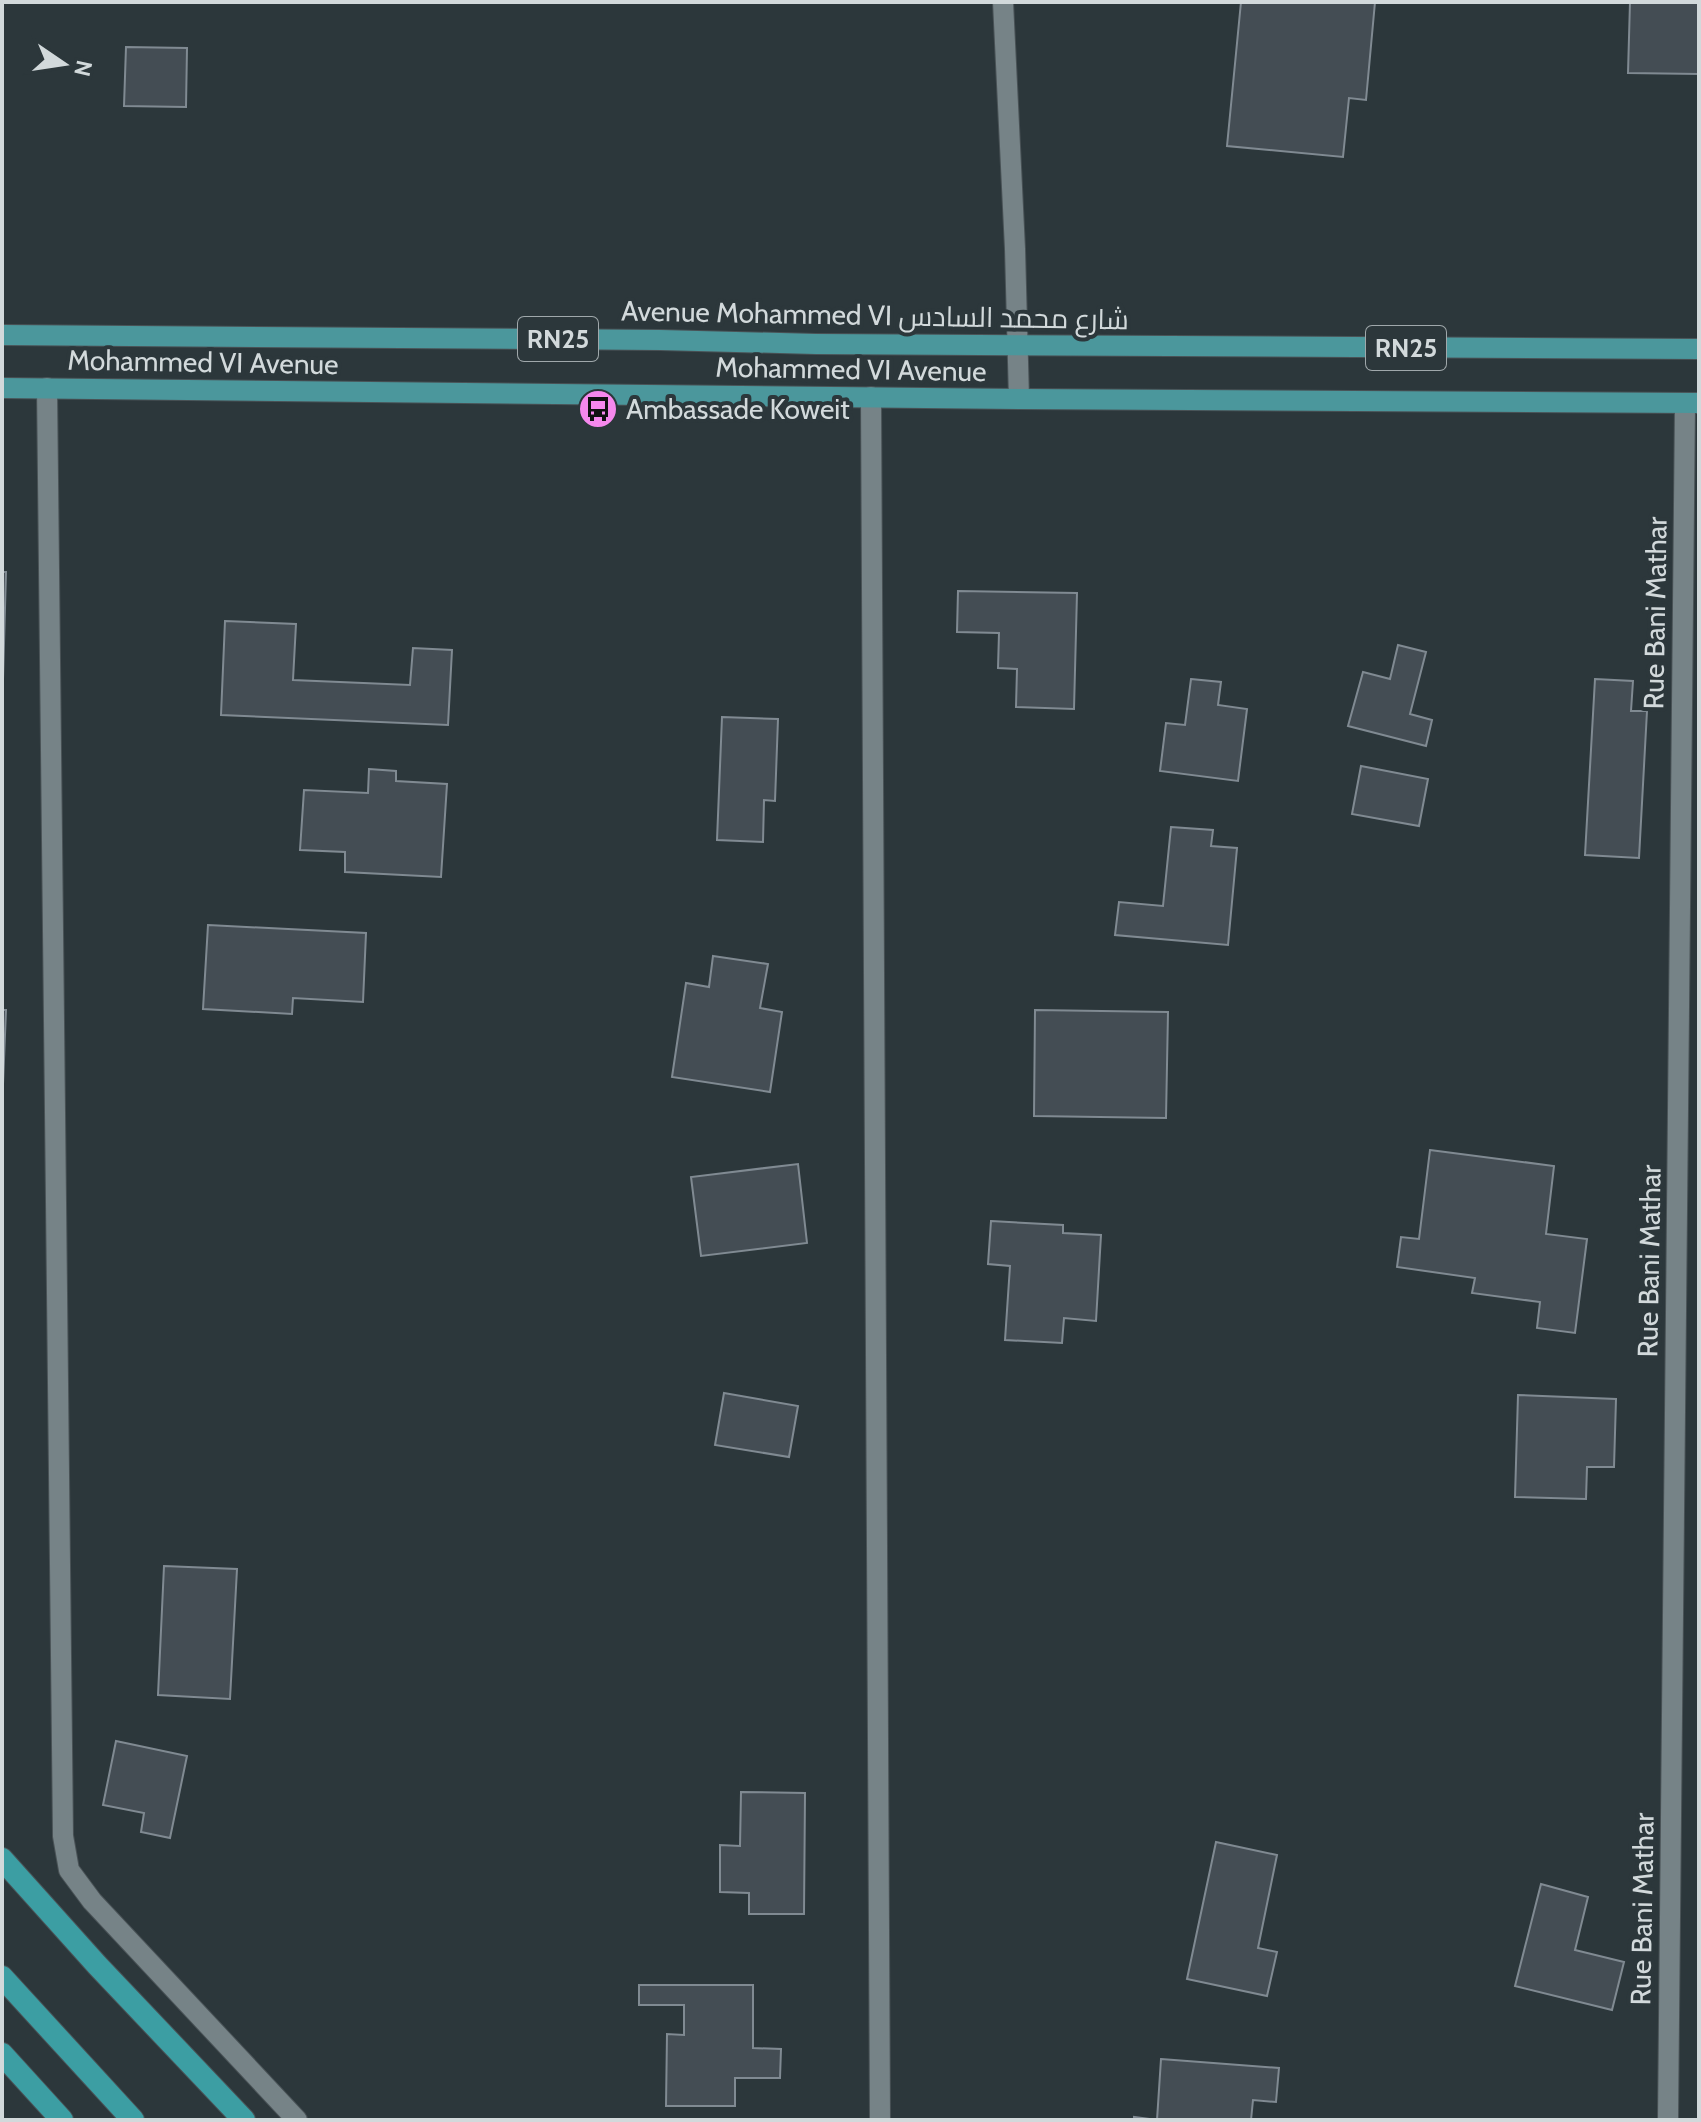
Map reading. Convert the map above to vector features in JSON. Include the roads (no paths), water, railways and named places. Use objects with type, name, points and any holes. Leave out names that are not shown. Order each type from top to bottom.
[{"type":"highway","points":[[2,1859],[97,1965],[244,2120]]},
{"type":"highway","points":[[2,1977],[133,2120]]},
{"type":"highway","points":[[2,2054],[62,2120]]},
{"type":"main road","name":"Avenue Mohammed VI شارع محمد السادس","points":[[2,335],[1699,349]]},
{"type":"main road","name":"Mohammed VI Avenue","points":[[2,388],[1692,403]]},
{"type":"street","points":[[1003,2],[1019,399]]},
{"type":"street","points":[[47,388],[63,1836],[69,1870],[92,1901],[297,2120]]},
{"type":"street","points":[[871,397],[880,2120]]},
{"type":"street","name":"Rue Bani Mathar","points":[[1668,2120],[1692,403]]},
{"type":"place","name":"Ambassade Koweit","points":[[598,409]]}]
